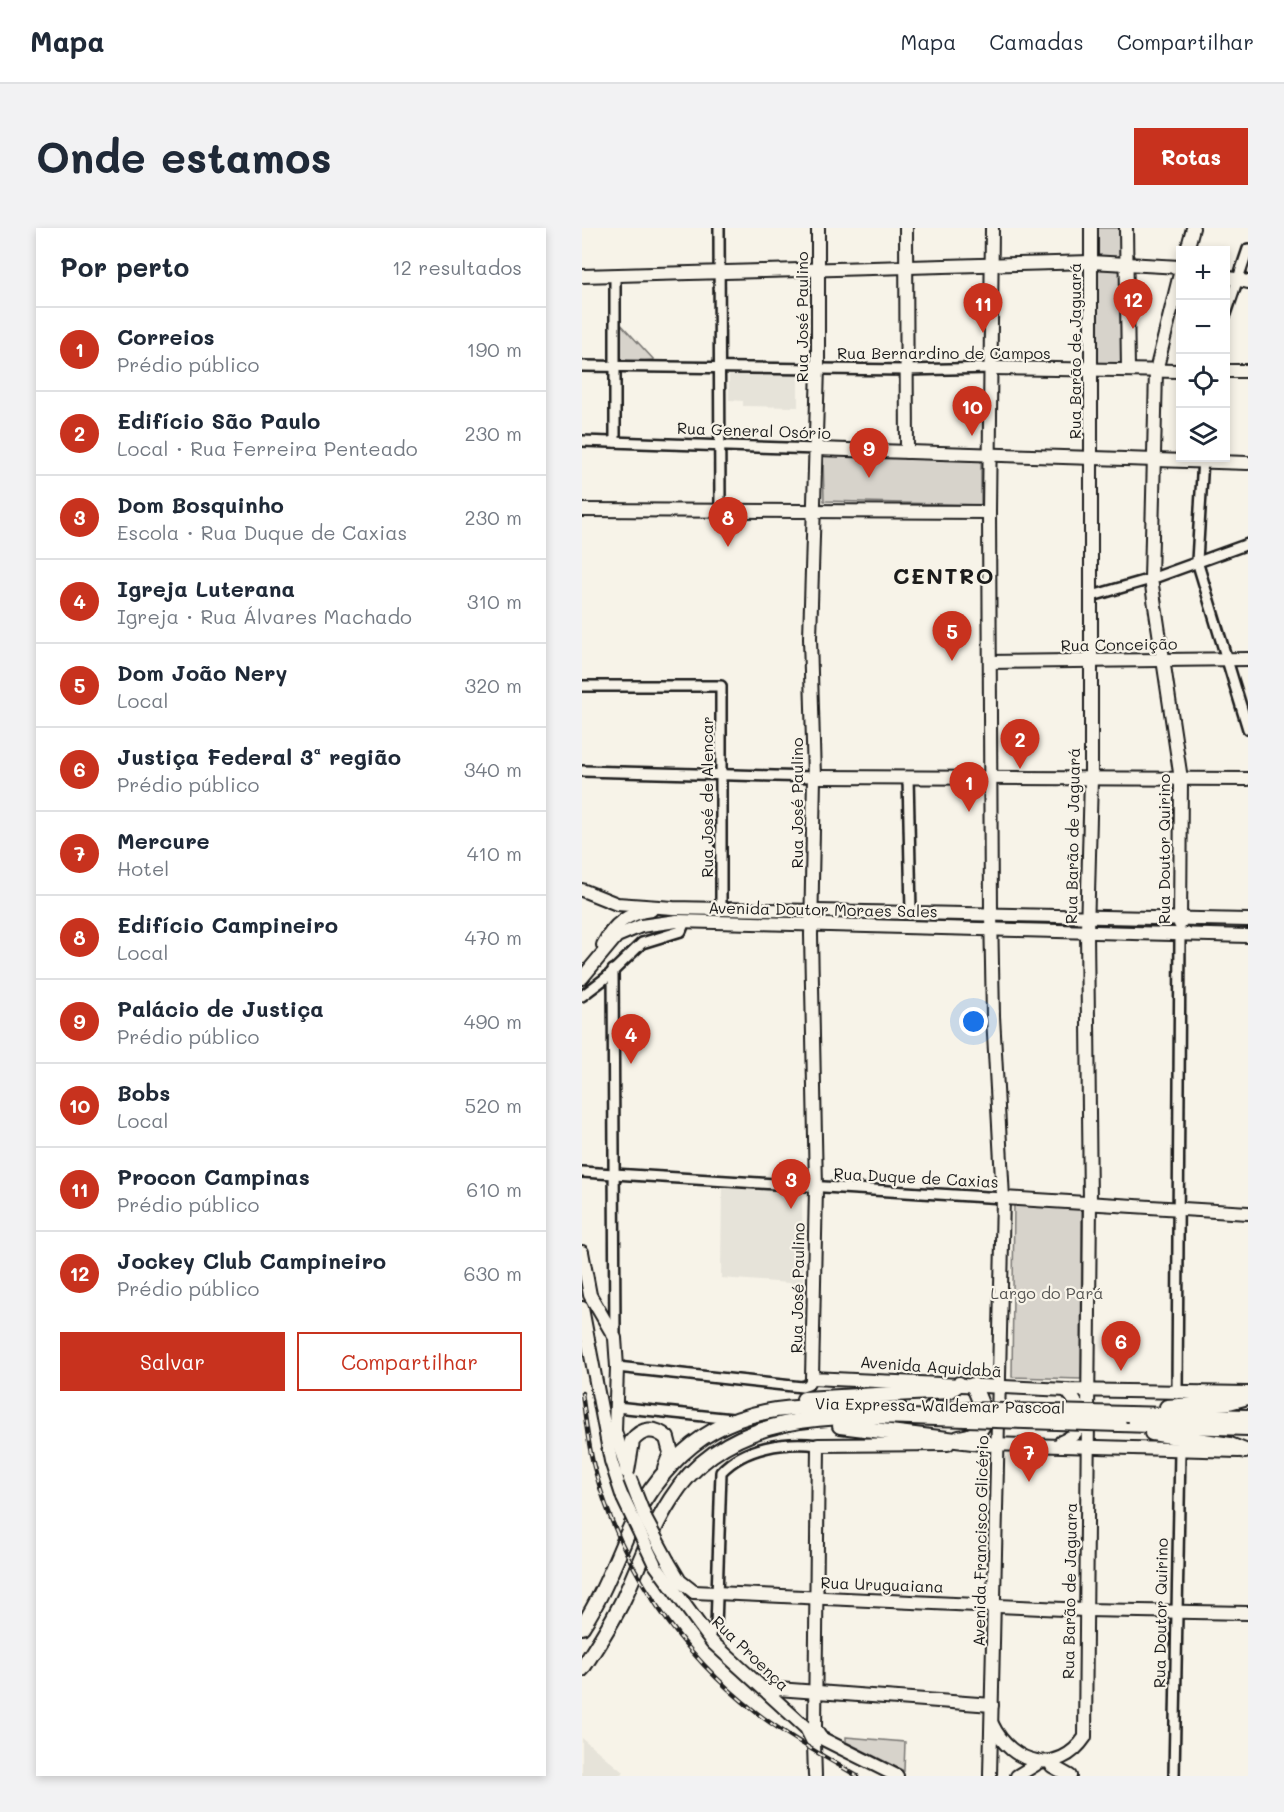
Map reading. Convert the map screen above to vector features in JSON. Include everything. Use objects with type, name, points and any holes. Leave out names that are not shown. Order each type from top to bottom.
[{"type":"highway","points":[[750,1414],[786,1401],[949,1391],[966,1385],[984,1406],[984,1421],[975,1433],[951,1438]]},
{"type":"highway","points":[[1246,1451],[1230,1444],[1136,1430],[1128,1419],[1155,1408],[1229,1402],[1248,1395]]},
{"type":"highway","name":"Via Expressa Waldemar Pascoal","points":[[582,1627],[595,1605],[636,1514],[661,1476],[684,1452],[709,1432],[733,1419],[750,1414],[805,1408],[1128,1419],[1248,1428]]},
{"type":"highway","name":"Via Expressa Waldemar Pascoal","points":[[582,1669],[622,1601],[658,1521],[678,1488],[708,1458],[760,1429],[803,1420],[966,1414]]},
{"type":"highway","name":"Via Expressa Waldemar Pascoal","points":[[1128,1419],[1248,1417]]},
{"type":"highway","points":[[760,1429],[801,1425],[849,1426],[994,1444]]},
{"type":"highway","points":[[629,1475],[632,1441],[637,1434],[653,1430],[661,1432],[670,1444],[671,1453],[661,1476]]},
{"type":"main road","name":"Rua José Paulino","points":[[812,1378],[816,1188],[811,925],[814,777],[810,638],[817,449],[818,228]]},
{"type":"main road","points":[[906,228],[907,452]]},
{"type":"main road","name":"Avenida Francisco Glicério","points":[[990,1776],[992,1724],[986,1705],[995,1606],[994,1444],[1000,1387],[1004,1198],[991,930],[989,512],[992,228]]},
{"type":"main road","name":"Rua Barão de Jaguará","points":[[1087,1445],[1090,1203],[1087,915],[1091,778],[1092,596],[1091,228]]},
{"type":"main road","points":[[1126,228],[1128,369]]},
{"type":"main road","points":[[1188,246],[1193,228]]},
{"type":"main road","points":[[582,276],[1091,262],[1176,267]]},
{"type":"main road","name":"Rua Doutor Quirino","points":[[1176,290],[1156,371],[1150,579],[1181,779],[1180,934]]},
{"type":"main road","name":"Rua Bernardino de Campos","points":[[992,368],[1176,371]]},
{"type":"main road","points":[[1230,371],[1248,371]]},
{"type":"main road","name":"Rua General Osório","points":[[817,449],[1091,459],[1176,460]]},
{"type":"main road","name":"Rua General Osório","points":[[1230,461],[1248,463]]},
{"type":"main road","points":[[582,510],[989,512]]},
{"type":"main road","name":"Rua Conceição","points":[[990,662],[1248,659]]},
{"type":"main road","points":[[814,777],[1248,779]]},
{"type":"main road","name":"Avenida Doutor Moraes Sales","points":[[582,890],[618,904],[673,908],[1248,920]]},
{"type":"main road","points":[[593,965],[609,931],[616,924],[633,914],[673,908]]},
{"type":"main road","name":"Avenida Doutor Moraes Sales","points":[[582,978],[610,942],[633,928],[650,923],[686,921],[1248,936]]},
{"type":"main road","name":"Rua Duque de Caxias","points":[[1004,1198],[1248,1213]]},
{"type":"main road","points":[[582,1252],[590,1295],[614,1336],[617,1368],[615,1431],[646,1520],[680,1581],[694,1592],[688,1599],[688,1611]]},
{"type":"main road","name":"Rua Proença","points":[[582,1308],[611,1461],[623,1498],[654,1563],[706,1635],[810,1733],[814,1744],[815,1772]]},
{"type":"main road","points":[[588,1341],[597,1330],[603,1329],[614,1336]]},
{"type":"main road","name":"Avenida Aquidabã","points":[[812,1378],[1066,1390],[1248,1395]]},
{"type":"main road","points":[[999,1404],[1025,1388]]},
{"type":"main road","points":[[1057,1444],[1075,1436],[1079,1430],[1080,1410],[1066,1390]]},
{"type":"main road","points":[[897,1776],[816,1734],[814,1722],[818,1445],[1057,1444],[1246,1451]]},
{"type":"main road","name":"Rua Barão de Jaguara","points":[[1052,1766],[1071,1757],[1085,1737],[1087,1445]]},
{"type":"main road","name":"Rua Uruguaiana","points":[[694,1592],[1085,1610],[1248,1613]]},
{"type":"main road","points":[[764,1688],[816,1694],[986,1705]]},
{"type":"main road","points":[[992,1724],[1007,1749],[1035,1765],[1052,1766],[1070,1776]]},
{"type":"main road","points":[[1017,1776],[1035,1765]]},
{"type":"street","points":[[719,228],[720,510]]},
{"type":"street","points":[[1230,302],[1248,249]]},
{"type":"street","points":[[615,275],[615,442]]},
{"type":"street","name":"Rua Bernardino de Campos","points":[[582,366],[818,367],[908,370],[992,368]]},
{"type":"street","name":"Rua General Osório","points":[[582,441],[817,449]]},
{"type":"street","points":[[1203,462],[1197,561],[1248,729]]},
{"type":"street","points":[[1092,596],[1150,579],[1248,544]]},
{"type":"street","name":"Rua José de Alencar","points":[[582,686],[721,686],[721,908]]},
{"type":"street","points":[[582,771],[814,777]]},
{"type":"street","points":[[908,777],[911,912]]},
{"type":"street","points":[[582,996],[614,970],[642,942],[681,932],[686,921]]},
{"type":"street","name":"Rua Doutor Quirino","points":[[1177,1394],[1180,934]]},
{"type":"street","points":[[614,970],[614,1336]]},
{"type":"street","name":"Rua Duque de Caxias","points":[[582,1172],[613,1176],[1004,1198]]},
{"type":"street","name":"Avenida Aquidabã","points":[[617,1368],[802,1387],[807,1386],[812,1378]]},
{"type":"street","points":[[616,1407],[733,1419]]},
{"type":"street","points":[[706,1635],[716,1629],[721,1472],[738,1459],[781,1443],[818,1445]]},
{"type":"street","name":"Rua Doutor Quirino","points":[[1174,1776],[1180,1450]]},
{"type":"shaded area","points":[[729,372],[798,374],[798,407],[743,406],[743,401],[729,400]]},
{"type":"shaded area","points":[[722,1184],[802,1190],[803,1284],[721,1278]]},
{"type":"shaded area","points":[[582,1738],[623,1772],[619,1776],[582,1776]]},
{"type":"green space","points":[[1092,228],[1125,228],[1128,369],[1088,368]]},
{"type":"green space","points":[[619,322],[654,360],[617,363]]},
{"type":"green space","points":[[823,455],[981,461],[981,505],[824,501]]},
{"type":"green space","name":"Largo do Pará","points":[[1014,1203],[1082,1207],[1081,1379],[1012,1377]]},
{"type":"green space","points":[[846,1737],[905,1742],[904,1771],[846,1742]]},
{"type":"railway","points":[[582,1393],[591,1454],[607,1509],[638,1575],[657,1606],[679,1636],[729,1690],[781,1730],[857,1776]]},
{"type":"place","name":"Jockey Club Campineiro","points":[[1133,329]]},
{"type":"place","name":"Procon Campinas","points":[[983,333]]},
{"type":"place","name":"Bobs","points":[[972,436]]},
{"type":"place","name":"Palácio de Justiça","points":[[869,478]]},
{"type":"place","name":"Edifício Campineiro","points":[[728,547]]},
{"type":"place","name":"Dom João Nery","points":[[952,661]]},
{"type":"place","name":"Edifício São Paulo","points":[[1020,769]]},
{"type":"place","name":"Correios","points":[[969,812]]},
{"type":"place","name":"Igreja Luterana","points":[[631,1064]]},
{"type":"place","name":"Dom Bosquinho","points":[[791,1209]]},
{"type":"place","name":"Justiça Federal 3ª região","points":[[1121,1371]]},
{"type":"place","name":"Mercure","points":[[1029,1482]]},
{"type":"district","name":"CENTRO","points":[[944,575]]}]
